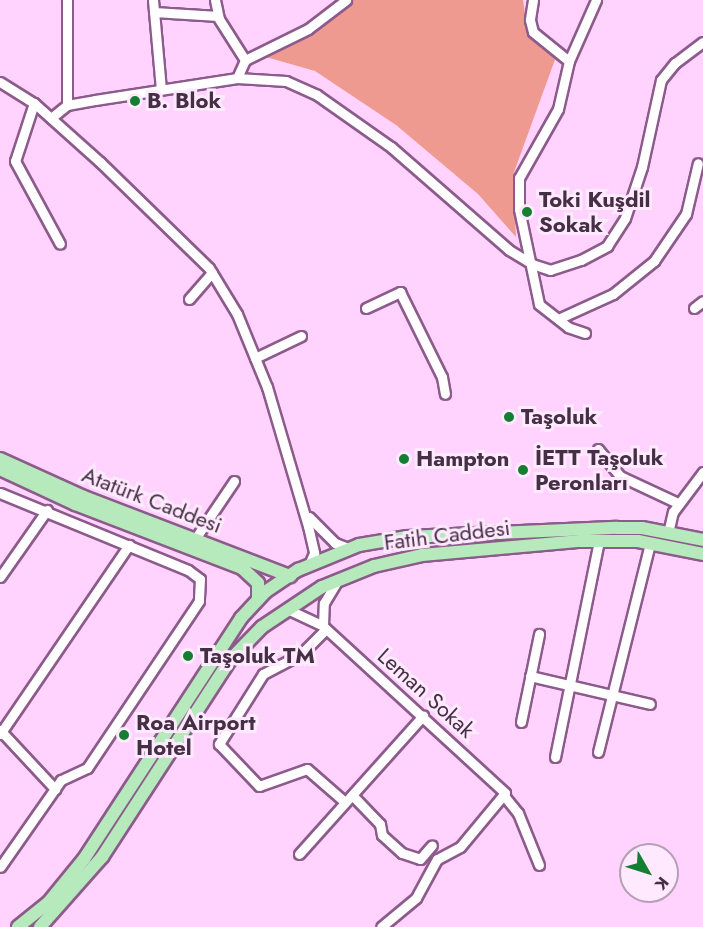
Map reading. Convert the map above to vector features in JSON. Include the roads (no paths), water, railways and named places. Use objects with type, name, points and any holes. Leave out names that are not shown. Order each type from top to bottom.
[{"type":"main road","name":"Atatürk Caddesi","points":[[0,459],[84,497],[290,576]]},
{"type":"main road","name":"Atatürk Caddesi","points":[[0,469],[75,504],[242,568],[258,584],[250,620],[262,627]]},
{"type":"main road","name":"Fatih Caddesi","points":[[255,602],[290,576],[348,548],[407,537],[518,533],[584,527],[642,528],[703,540]]},
{"type":"main road","points":[[399,560],[405,555],[407,537]]},
{"type":"main road","name":"Fatih Caddesi","points":[[47,925],[102,857],[230,660],[262,627],[287,609],[338,580],[399,560],[599,540],[650,543],[703,554]]},
{"type":"main road","points":[[18,927],[48,903],[84,859],[255,602]]},
{"type":"street","points":[[67,0],[67,105]]},
{"type":"street","points":[[153,0],[161,89]]},
{"type":"street","points":[[215,0],[218,15],[245,60]]},
{"type":"street","points":[[237,78],[245,60],[308,29],[346,0]]},
{"type":"street","points":[[533,0],[530,20],[533,32],[569,61]]},
{"type":"street","points":[[585,333],[558,319],[539,304],[519,209],[519,178],[558,109],[569,61],[596,0]]},
{"type":"street","points":[[154,12],[218,15]]},
{"type":"street","points":[[51,118],[67,105],[161,89],[237,78],[286,81],[317,95],[391,147],[509,250],[532,264],[550,270],[581,260],[607,246],[625,218],[642,167],[662,80],[675,63],[703,42]]},
{"type":"street","points":[[0,82],[34,103],[51,118],[212,273],[237,314],[255,358],[304,508],[315,553],[309,565]]},
{"type":"street","points":[[34,103],[15,161],[60,244]]},
{"type":"street","points":[[558,319],[613,294],[654,261],[686,214],[698,163]]},
{"type":"street","points":[[189,298],[212,273]]},
{"type":"street","points":[[366,308],[400,292],[442,377],[445,394]]},
{"type":"street","points":[[694,308],[703,301]]},
{"type":"street","points":[[255,358],[301,336]]},
{"type":"street","points":[[598,449],[620,476],[678,503]]},
{"type":"street","points":[[668,533],[678,503],[703,472]]},
{"type":"street","points":[[195,539],[234,481]]},
{"type":"street","points":[[0,493],[47,510],[188,570],[200,579],[199,601],[87,768],[61,780],[0,867]]},
{"type":"street","points":[[304,508],[317,528],[348,548]]},
{"type":"street","points":[[0,577],[47,510]]},
{"type":"street","points":[[555,757],[599,540]]},
{"type":"street","points":[[598,752],[650,543]]},
{"type":"street","points":[[55,789],[1,731],[129,545]]},
{"type":"street","points":[[338,580],[324,603],[324,627],[301,654],[263,674],[219,744],[259,786],[307,770],[349,798],[380,824],[382,835],[402,853],[420,859],[432,845]]},
{"type":"street","name":"Leman Sokak","points":[[287,609],[324,627],[423,716],[504,794],[518,813],[539,865]]},
{"type":"street","points":[[521,722],[540,634]]},
{"type":"street","points":[[530,676],[650,704]]},
{"type":"street","points":[[299,854],[423,716]]},
{"type":"street","points":[[381,927],[416,898],[437,858],[460,847],[504,794]]},
{"type":"place","name":"B. Blok","points":[[135,101]]},
{"type":"place","name":"Toki Kuşdil Sokak","points":[[527,212]]},
{"type":"place","name":"Taşoluk","points":[[509,417]]},
{"type":"place","name":"Hampton","points":[[404,459]]},
{"type":"place","name":"İETT Taşoluk Peronları","points":[[523,470]]},
{"type":"place","name":"Taşoluk TM","points":[[188,656]]},
{"type":"place","name":"Roa Airport Hotel","points":[[124,735]]}]
